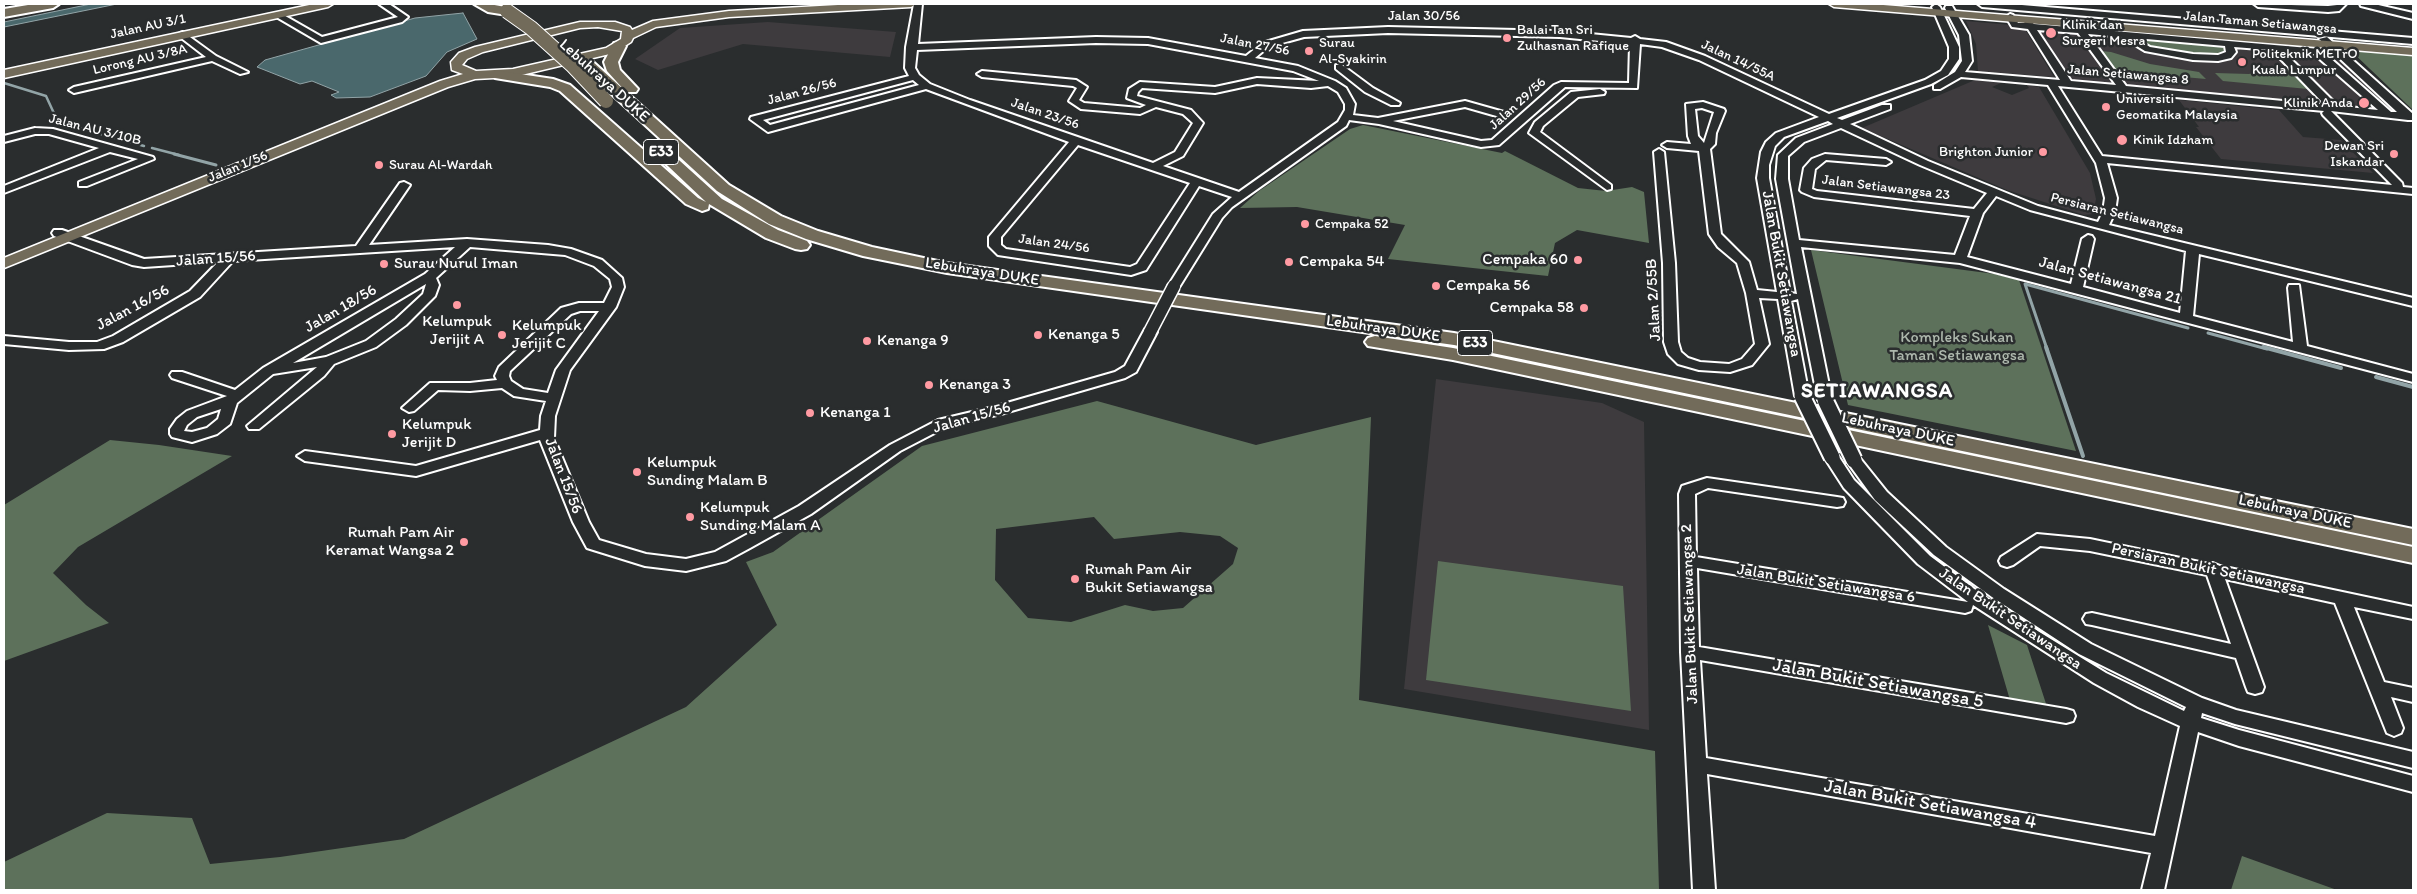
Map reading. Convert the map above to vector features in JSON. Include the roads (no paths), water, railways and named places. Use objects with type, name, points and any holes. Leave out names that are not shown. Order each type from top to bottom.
[{"type":"highway","points":[[4,7],[11,4]]},
{"type":"highway","points":[[4,7],[31,4]]},
{"type":"highway","points":[[4,13],[53,4]]},
{"type":"highway","points":[[480,4],[488,8],[505,6]]},
{"type":"highway","name":"Lebuhraya DUKE","points":[[505,6],[542,25],[723,188],[775,220],[812,235],[869,252],[947,268],[1454,339],[2413,537]]},
{"type":"highway","name":"Lebuhraya DUKE","points":[[505,6],[572,65],[606,101],[706,195],[772,234],[826,252],[935,273],[1453,354],[2413,555]]},
{"type":"highway","points":[[624,41],[611,62],[614,71],[632,90],[737,182],[788,214],[822,229],[947,268]]},
{"type":"highway","points":[[500,74],[553,83],[565,88],[692,201],[740,227],[772,234]]},
{"type":"main road","name":"Jalan AU 3/1","points":[[4,74],[328,4]]},
{"type":"main road","points":[[474,75],[456,67],[456,62],[463,56],[487,46],[580,26],[729,8],[803,4]]},
{"type":"main road","points":[[624,41],[660,23],[729,14],[910,4]]},
{"type":"main road","name":"Jalan Taman Setiawangsa","points":[[1834,4],[1944,10],[2058,10],[2242,29],[2413,52]]},
{"type":"main road","name":"Jalan Taman Setiawangsa","points":[[1894,4],[2013,21],[2413,46]]},
{"type":"main road","points":[[607,24],[626,29],[624,41]]},
{"type":"main road","name":"Jalan 1/56","points":[[4,254],[62,235],[444,84],[474,75],[500,74],[600,54],[624,41]]},
{"type":"main road","name":"Jalan 1/56","points":[[4,262],[62,235],[436,80],[456,67]]},
{"type":"street","points":[[277,14],[321,40],[399,20],[404,17],[383,4]]},
{"type":"street","points":[[915,77],[910,68],[911,47],[918,4]]},
{"type":"street","points":[[1982,4],[2058,10]]},
{"type":"street","points":[[2258,4],[2339,7]]},
{"type":"street","points":[[2364,4],[2413,16]]},
{"type":"street","points":[[1944,10],[1966,40],[1968,61],[1959,74]]},
{"type":"street","points":[[1944,10],[1953,41],[1966,40]]},
{"type":"street","points":[[2028,22],[2080,30],[2313,50],[2324,54],[2386,113]]},
{"type":"street","points":[[2028,22],[2067,84]]},
{"type":"street","points":[[2242,29],[2413,41]]},
{"type":"street","name":"Jalan 30/56","points":[[1249,58],[1272,42],[1303,34],[1346,31],[1471,30],[1635,40]]},
{"type":"street","points":[[2080,30],[2123,88]]},
{"type":"street","points":[[2125,34],[2135,43],[2148,49],[2193,57],[2218,58],[2228,56],[2231,52],[2229,43]]},
{"type":"street","points":[[183,35],[213,58],[243,72]]},
{"type":"street","points":[[1607,187],[1534,133],[1539,124],[1575,94],[1594,92],[1626,93],[1633,89],[1635,40]]},
{"type":"street","name":"Jalan 14/55A","points":[[1635,40],[1662,44],[1702,58],[1825,118]]},
{"type":"street","name":"Jalan 27/56","points":[[911,47],[1136,41],[1249,58],[1295,68],[1337,86]]},
{"type":"street","name":"Jalan Bukit Setiawangsa","points":[[1953,41],[1954,59],[1944,73],[1936,78],[1780,135],[1770,144],[1763,165],[1802,396],[1832,457],[1849,484],[1917,554],[1991,610],[2100,678],[2146,702],[2193,713],[2235,717],[2413,760]]},
{"type":"street","points":[[2328,42],[2411,117]]},
{"type":"street","points":[[2274,47],[2398,185]]},
{"type":"street","name":"Lorong AU 3/8A","points":[[74,90],[213,58]]},
{"type":"street","points":[[1338,67],[1362,84],[1395,103]]},
{"type":"street","points":[[982,74],[1076,83],[1082,87],[1075,104],[1081,106],[1131,110],[1147,109],[1155,104]]},
{"type":"street","name":"Jalan Bukit Setiawangsa","points":[[1959,74],[1939,87],[1800,140],[1783,155],[1782,179],[1825,400],[1854,460],[1881,496],[1940,551],[1998,593],[2085,649],[2193,713],[2239,738],[2413,784]]},
{"type":"street","name":"Jalan Setiawangsa 8","points":[[1959,74],[2123,88],[2330,110],[2386,113],[2411,117]]},
{"type":"street","name":"Jalan 26/56","points":[[915,77],[755,119],[768,129],[927,86]]},
{"type":"street","name":"Jalan 23/56","points":[[915,77],[927,86],[966,102],[1241,196]]},
{"type":"street","points":[[1132,98],[1136,88],[1147,85],[1209,90],[1257,81],[1337,86],[1362,84]]},
{"type":"street","points":[[2051,82],[2098,159],[2111,198],[2109,212],[2102,227]]},
{"type":"street","name":"Jalan 29/56","points":[[1348,117],[1379,121],[1488,144],[1495,143],[1557,87],[1564,84],[1634,86]]},
{"type":"street","points":[[1241,196],[1329,135],[1348,117],[1350,104],[1337,86]]},
{"type":"street","points":[[1077,96],[1117,100],[1132,98],[1187,112],[1198,123],[1179,154],[1153,167]]},
{"type":"street","points":[[1379,121],[1465,104],[1500,114]]},
{"type":"street","name":"Persiaran Setiawangsa","points":[[1825,118],[1993,192],[2052,214],[2413,302]]},
{"type":"street","name":"Jalan AU 3/10B","points":[[4,139],[35,131],[49,131],[149,160],[83,184]]},
{"type":"street","name":"Jalan 24/56","points":[[1076,141],[996,237],[995,246],[1002,252],[1131,270],[1142,267],[1196,182]]},
{"type":"street","points":[[4,190],[37,175],[110,148]]},
{"type":"street","name":"Jalan 2/55B","points":[[1704,148],[1715,234],[1722,244],[1743,262],[1752,292],[1762,344],[1747,362],[1730,368],[1699,366],[1684,361],[1675,354],[1671,342],[1663,149],[1704,148]]},
{"type":"street","name":"Jalan Setiawangsa 23","points":[[1886,162],[1825,157],[1816,161],[1810,168],[1806,190],[1814,194],[1977,213]]},
{"type":"street","points":[[2098,159],[2413,191]]},
{"type":"street","points":[[360,250],[404,185]]},
{"type":"street","points":[[1960,259],[1977,213],[1993,192]]},
{"type":"street","name":"Jalan 15/56","points":[[62,235],[132,261],[144,263],[467,243],[568,252],[598,263],[616,278],[618,287],[609,307],[563,370],[553,398],[546,433],[581,522],[593,544],[645,560],[686,565],[720,557],[744,544],[805,510],[895,448],[943,423],[996,411],[1120,375],[1131,369],[1174,286],[1217,216],[1241,196]]},
{"type":"street","points":[[2076,289],[2088,239]]},
{"type":"street","name":"Jalan 18/56","points":[[177,375],[233,398],[268,371],[429,277],[467,243]]},
{"type":"street","name":"Jalan Setiawangsa 21","points":[[1794,243],[1960,259],[2413,378]]},
{"type":"street","points":[[2186,317],[2193,255],[2192,248]]},
{"type":"street","name":"Jalan 16/56","points":[[4,340],[69,346],[99,346],[118,339],[195,294],[230,257]]},
{"type":"street","points":[[268,371],[329,361],[371,344],[430,296],[433,285],[429,277]]},
{"type":"street","points":[[2294,288],[2300,348]]},
{"type":"street","points":[[1752,292],[1804,298]]},
{"type":"street","points":[[504,383],[502,376],[504,370],[566,311],[580,306],[609,307]]},
{"type":"street","points":[[254,426],[319,373],[329,361]]},
{"type":"street","points":[[409,408],[435,386],[470,387],[504,383],[529,396],[553,398]]},
{"type":"street","points":[[305,456],[416,471],[546,433]]},
{"type":"street","name":"Jalan Bukit Setiawangsa 2","points":[[1704,890],[1690,652],[1687,561],[1688,490],[1703,483],[1837,502]]},
{"type":"street","name":"Persiaran Bukit Setiawangsa","points":[[2007,561],[2037,540],[2090,545],[2213,569],[2413,613]]},
{"type":"street","name":"Jalan Bukit Setiawangsa 6","points":[[1687,561],[1965,608]]},
{"type":"street","points":[[2213,569],[2255,687]]},
{"type":"street","points":[[2341,597],[2394,728]]},
{"type":"street","points":[[2092,619],[2243,653]]},
{"type":"street","name":"Jalan Bukit Setiawangsa 5","points":[[1690,652],[2066,716]]},
{"type":"street","points":[[2377,687],[2413,695]]},
{"type":"street","points":[[2153,890],[2193,713]]},
{"type":"street","name":"Jalan Bukit Setiawangsa 4","points":[[1696,764],[2163,846]]},
{"type":"water","points":[[91,4],[117,4],[4,27],[4,22]]},
{"type":"water","points":[[463,13],[477,39],[447,52],[426,76],[370,97],[336,98],[331,95],[339,92],[312,81],[300,84],[257,67],[265,60],[415,18]]},
{"type":"waterway","points":[[4,83],[46,96],[58,122],[144,146]]},
{"type":"waterway","points":[[152,148],[179,155]]},
{"type":"waterway","points":[[174,154],[216,165]]},
{"type":"waterway","points":[[2047,349],[2025,284],[2188,328]]},
{"type":"waterway","points":[[2208,333],[2267,349]]},
{"type":"waterway","points":[[2046,347],[2083,456]]},
{"type":"waterway","points":[[2263,347],[2341,368]]},
{"type":"waterway","points":[[2376,377],[2413,387]]},
{"type":"place","name":"Klinik dan Surgeri Mesra","points":[[2051,33]]},
{"type":"place","name":"Balai Tan Sri Zulhasnan Rafique","points":[[1507,38]]},
{"type":"place","name":"Surau Al-Syakirin","points":[[1309,51]]},
{"type":"place","name":"Politeknik METrO Kuala Lumpur","points":[[2242,62]]},
{"type":"place","name":"Klinik Anda","points":[[2364,103]]},
{"type":"place","name":"Universiti Geomatika Malaysia","points":[[2106,107]]},
{"type":"place","name":"Kinik Idzham","points":[[2122,140]]},
{"type":"place","name":"Brighton Junior","points":[[2043,152]]},
{"type":"place","name":"Dewan Sri Iskandar","points":[[2394,154]]},
{"type":"place","name":"Surau Al-Wardah","points":[[379,165]]},
{"type":"place","name":"Cempaka 52","points":[[1305,224]]},
{"type":"place","name":"Cempaka 60","points":[[1578,260]]},
{"type":"place","name":"Cempaka 54","points":[[1289,262]]},
{"type":"place","name":"Surau Nurul Iman","points":[[384,264]]},
{"type":"place","name":"Cempaka 56","points":[[1436,286]]},
{"type":"place","name":"Kelumpuk Jerijit A","points":[[457,305]]},
{"type":"place","name":"Cempaka 58","points":[[1584,308]]},
{"type":"place","name":"Kelumpuk Jerijit C","points":[[502,335]]},
{"type":"place","name":"Kenanga 5","points":[[1038,335]]},
{"type":"place","name":"Kenanga 9","points":[[867,341]]},
{"type":"place","name":"Kenanga 3","points":[[929,385]]},
{"type":"place","name":"Kenanga 1","points":[[810,413]]},
{"type":"place","name":"Kelumpuk Jerijit D","points":[[392,434]]},
{"type":"place","name":"Kelumpuk Sunding Malam B","points":[[637,472]]},
{"type":"place","name":"Kelumpuk Sunding Malam A","points":[[690,517]]},
{"type":"place","name":"Rumah Pam Air Keramat Wangsa 2","points":[[464,542]]},
{"type":"place","name":"Rumah Pam Air Bukit Setiawangsa","points":[[1075,579]]},
{"type":"district","name":"SETIAWANGSA","points":[[1877,392]]},
{"type":"park label","name":"Kompleks Sukan Taman Setiawangsa","points":[[1957,347]]}]
